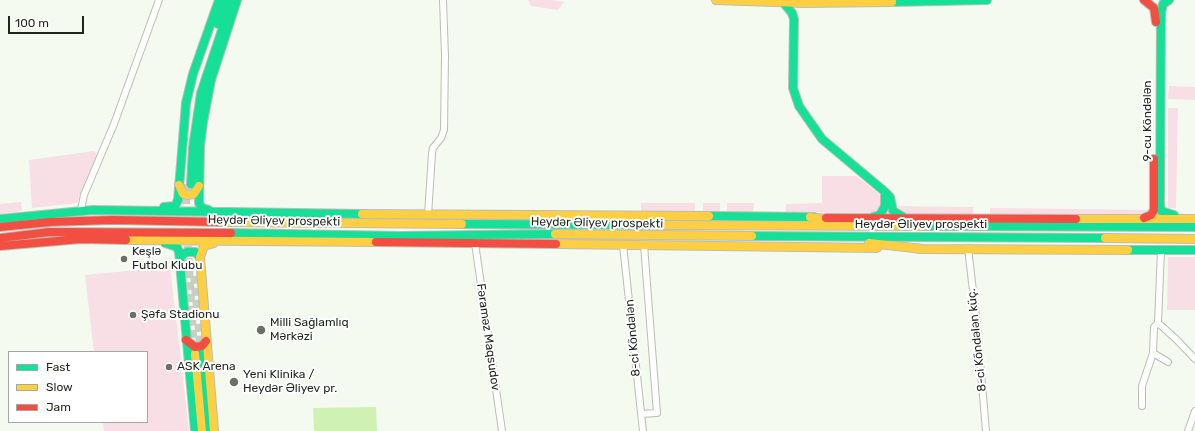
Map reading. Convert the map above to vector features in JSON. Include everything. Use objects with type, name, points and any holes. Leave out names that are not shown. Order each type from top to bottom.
[{"type":"main road","points":[[217,212],[200,207],[188,185],[187,97],[219,0]]},
{"type":"main road","points":[[188,185],[190,126],[196,91],[225,0]]},
{"type":"main road","points":[[188,185],[201,93],[232,0]]},
{"type":"main road","points":[[93,210],[173,207],[178,200],[188,185],[200,146],[207,95],[237,0]]},
{"type":"main road","points":[[716,0],[804,3],[987,0]]},
{"type":"main road","name":"9-cu Köndələn","points":[[1137,220],[1151,215],[1154,204],[1156,14],[1153,6],[1144,0]]},
{"type":"main road","name":"9-cu Köndələn","points":[[1169,0],[1163,4],[1161,13],[1160,208],[1166,214],[1195,218]]},
{"type":"main road","points":[[783,2],[794,18],[792,76],[796,100],[822,139],[884,191],[890,198],[895,214],[911,218]]},
{"type":"main road","points":[[794,18],[804,3]]},
{"type":"main road","points":[[867,218],[877,216],[884,210],[886,202],[884,191]]},
{"type":"main road","points":[[0,219],[81,210],[810,218],[1137,220],[1195,218]]},
{"type":"main road","points":[[810,218],[875,227]]},
{"type":"main road","name":"Heydər Əliyev prospekti","points":[[0,228],[50,222],[112,220],[350,224],[875,227],[994,225],[1195,227]]},
{"type":"main road","name":"Heydər Əliyev prospekti","points":[[0,238],[50,232],[111,231],[401,236],[529,234],[815,237],[959,236],[1195,240]]},
{"type":"main road","points":[[815,237],[923,249]]},
{"type":"main road","points":[[0,246],[81,239],[923,249],[1195,250]]},
{"type":"main road","points":[[155,240],[176,247],[180,260],[195,431]]},
{"type":"main road","points":[[214,431],[200,257],[204,246],[220,241]]},
{"type":"main road","points":[[180,260],[182,255],[187,252],[195,252],[200,257]]},
{"type":"main road","points":[[186,340],[195,347],[202,346],[206,341]]},
{"type":"main road","points":[[202,431],[198,354],[208,431]]},
{"type":"street","points":[[81,210],[84,195],[114,124],[159,0]]},
{"type":"street","points":[[428,215],[432,153],[433,148],[441,138],[444,130],[445,56],[443,0]]},
{"type":"street","name":"Fəraməz Maqsudov","points":[[475,243],[502,431]]},
{"type":"street","name":"8-ci Köndələn","points":[[623,245],[643,431]]},
{"type":"street","points":[[641,414],[657,413],[644,245]]},
{"type":"street","name":"8-ci Köndələn küç.","points":[[968,248],[977,325],[986,431]]},
{"type":"street","points":[[1142,406],[1142,386],[1153,353],[1154,327],[1158,324],[1161,250]]},
{"type":"street","points":[[1158,324],[1176,338],[1195,360]]},
{"type":"street","points":[[1153,353],[1168,362]]},
{"type":"street","points":[[1188,431],[1195,411]]},
{"type":"shaded area","points":[[528,0],[552,0],[564,2],[558,10],[531,6]]},
{"type":"shaded area","points":[[1169,86],[1195,87],[1195,100],[1168,99]]},
{"type":"shaded area","points":[[1168,108],[1178,108],[1176,208],[1168,208]]},
{"type":"shaded area","points":[[94,151],[97,155],[77,203],[32,208],[29,160]]},
{"type":"shaded area","points":[[822,176],[856,176],[877,192],[882,198],[879,211],[873,214],[786,212],[786,204],[822,203]]},
{"type":"shaded area","points":[[21,202],[22,211],[0,214],[0,204]]},
{"type":"shaded area","points":[[641,203],[695,203],[695,212],[641,211]]},
{"type":"shaded area","points":[[703,203],[720,203],[720,212],[703,212]]},
{"type":"shaded area","points":[[727,203],[754,203],[753,212],[727,212]]},
{"type":"shaded area","points":[[898,206],[973,207],[973,215],[906,214],[899,212]]},
{"type":"shaded area","points":[[990,208],[1149,210],[1148,215],[990,215]]},
{"type":"shaded area","points":[[1168,257],[1195,257],[1195,310],[1167,310]]},
{"type":"shaded area","points":[[170,267],[189,431],[104,431],[103,423],[148,423],[148,351],[94,351],[85,275]]},
{"type":"shaded area","points":[[376,407],[377,431],[314,431],[313,408]]},
{"type":"tunnel","points":[[186,184],[186,219]]},
{"type":"tunnel","points":[[187,234],[194,351]]},
{"type":"tunnel","points":[[194,276],[201,352]]},
{"type":"traffic: fast","points":[[164,207],[175,206],[178,200],[186,103],[193,74],[219,0]]},
{"type":"traffic: fast","points":[[218,24],[225,0]]},
{"type":"traffic: fast","points":[[191,184],[193,147],[201,93],[232,0]]},
{"type":"traffic: fast","points":[[209,210],[202,208],[199,203],[200,146],[203,122],[211,80],[237,0]]},
{"type":"traffic: fast","points":[[892,2],[987,0]]},
{"type":"traffic: fast","points":[[1169,0],[1163,4],[1161,13],[1160,204],[1161,211],[1174,215]]},
{"type":"traffic: fast","points":[[783,2],[792,13],[794,19],[793,88],[799,106],[822,139],[884,191],[890,197],[893,211],[903,217]]},
{"type":"traffic: fast","points":[[873,217],[880,215],[885,206],[885,192]]},
{"type":"traffic: fast","points":[[0,219],[93,210],[362,214]]},
{"type":"traffic: fast","points":[[709,216],[814,217]]},
{"type":"traffic: fast","points":[[462,224],[654,225]]},
{"type":"traffic: fast","points":[[924,226],[1195,227]]},
{"type":"traffic: fast","points":[[231,233],[401,236],[555,234]]},
{"type":"traffic: fast","points":[[752,236],[1105,238]]},
{"type":"traffic: fast","points":[[165,243],[177,247],[179,252],[195,431]]},
{"type":"traffic: fast","points":[[1128,250],[1195,250]]},
{"type":"traffic: fast","points":[[180,260],[182,255],[187,252],[195,252],[200,257]]},
{"type":"traffic: fast","points":[[201,353],[208,431]]},
{"type":"traffic: slow","points":[[716,0],[804,3],[892,2]]},
{"type":"traffic: slow","points":[[179,185],[183,194],[188,195],[194,194],[199,186]]},
{"type":"traffic: slow","points":[[362,214],[709,216]]},
{"type":"traffic: slow","points":[[810,217],[831,220]]},
{"type":"traffic: slow","points":[[1076,219],[1195,219]]},
{"type":"traffic: slow","points":[[220,222],[462,224]]},
{"type":"traffic: slow","points":[[654,225],[924,226]]},
{"type":"traffic: slow","points":[[555,234],[752,236]]},
{"type":"traffic: slow","points":[[1105,238],[1195,239]]},
{"type":"traffic: slow","points":[[126,240],[376,242]]},
{"type":"traffic: slow","points":[[214,243],[204,246],[200,257],[214,431]]},
{"type":"traffic: slow","points":[[869,243],[923,249]]},
{"type":"traffic: slow","points":[[556,244],[877,248]]},
{"type":"traffic: slow","points":[[918,249],[1128,250]]},
{"type":"traffic: slow","points":[[195,354],[202,431]]},
{"type":"traffic: jam","points":[[1144,0],[1154,8],[1156,22]]},
{"type":"traffic: jam","points":[[1144,218],[1151,215],[1154,210],[1154,159]]},
{"type":"traffic: jam","points":[[826,218],[1076,219]]},
{"type":"traffic: jam","points":[[0,227],[50,222],[112,220],[220,222]]},
{"type":"traffic: jam","points":[[0,238],[50,232],[231,233]]},
{"type":"traffic: jam","points":[[0,246],[81,239],[126,240]]},
{"type":"traffic: jam","points":[[376,242],[556,244]]},
{"type":"traffic: jam","points":[[186,340],[195,347],[202,346],[206,341]]},
{"type":"place","name":"Keşlə Futbol Klubu","points":[[124,259]]},
{"type":"place","name":"Şəfa Stadionu","points":[[133,315]]},
{"type":"place","name":"Milli Sağlamlıq Mərkəzi","points":[[261,330]]},
{"type":"place","name":"ASK Arena","points":[[169,367]]},
{"type":"place","name":"Yeni Klinika / Heydər Əliyev pr.","points":[[234,382]]}]
